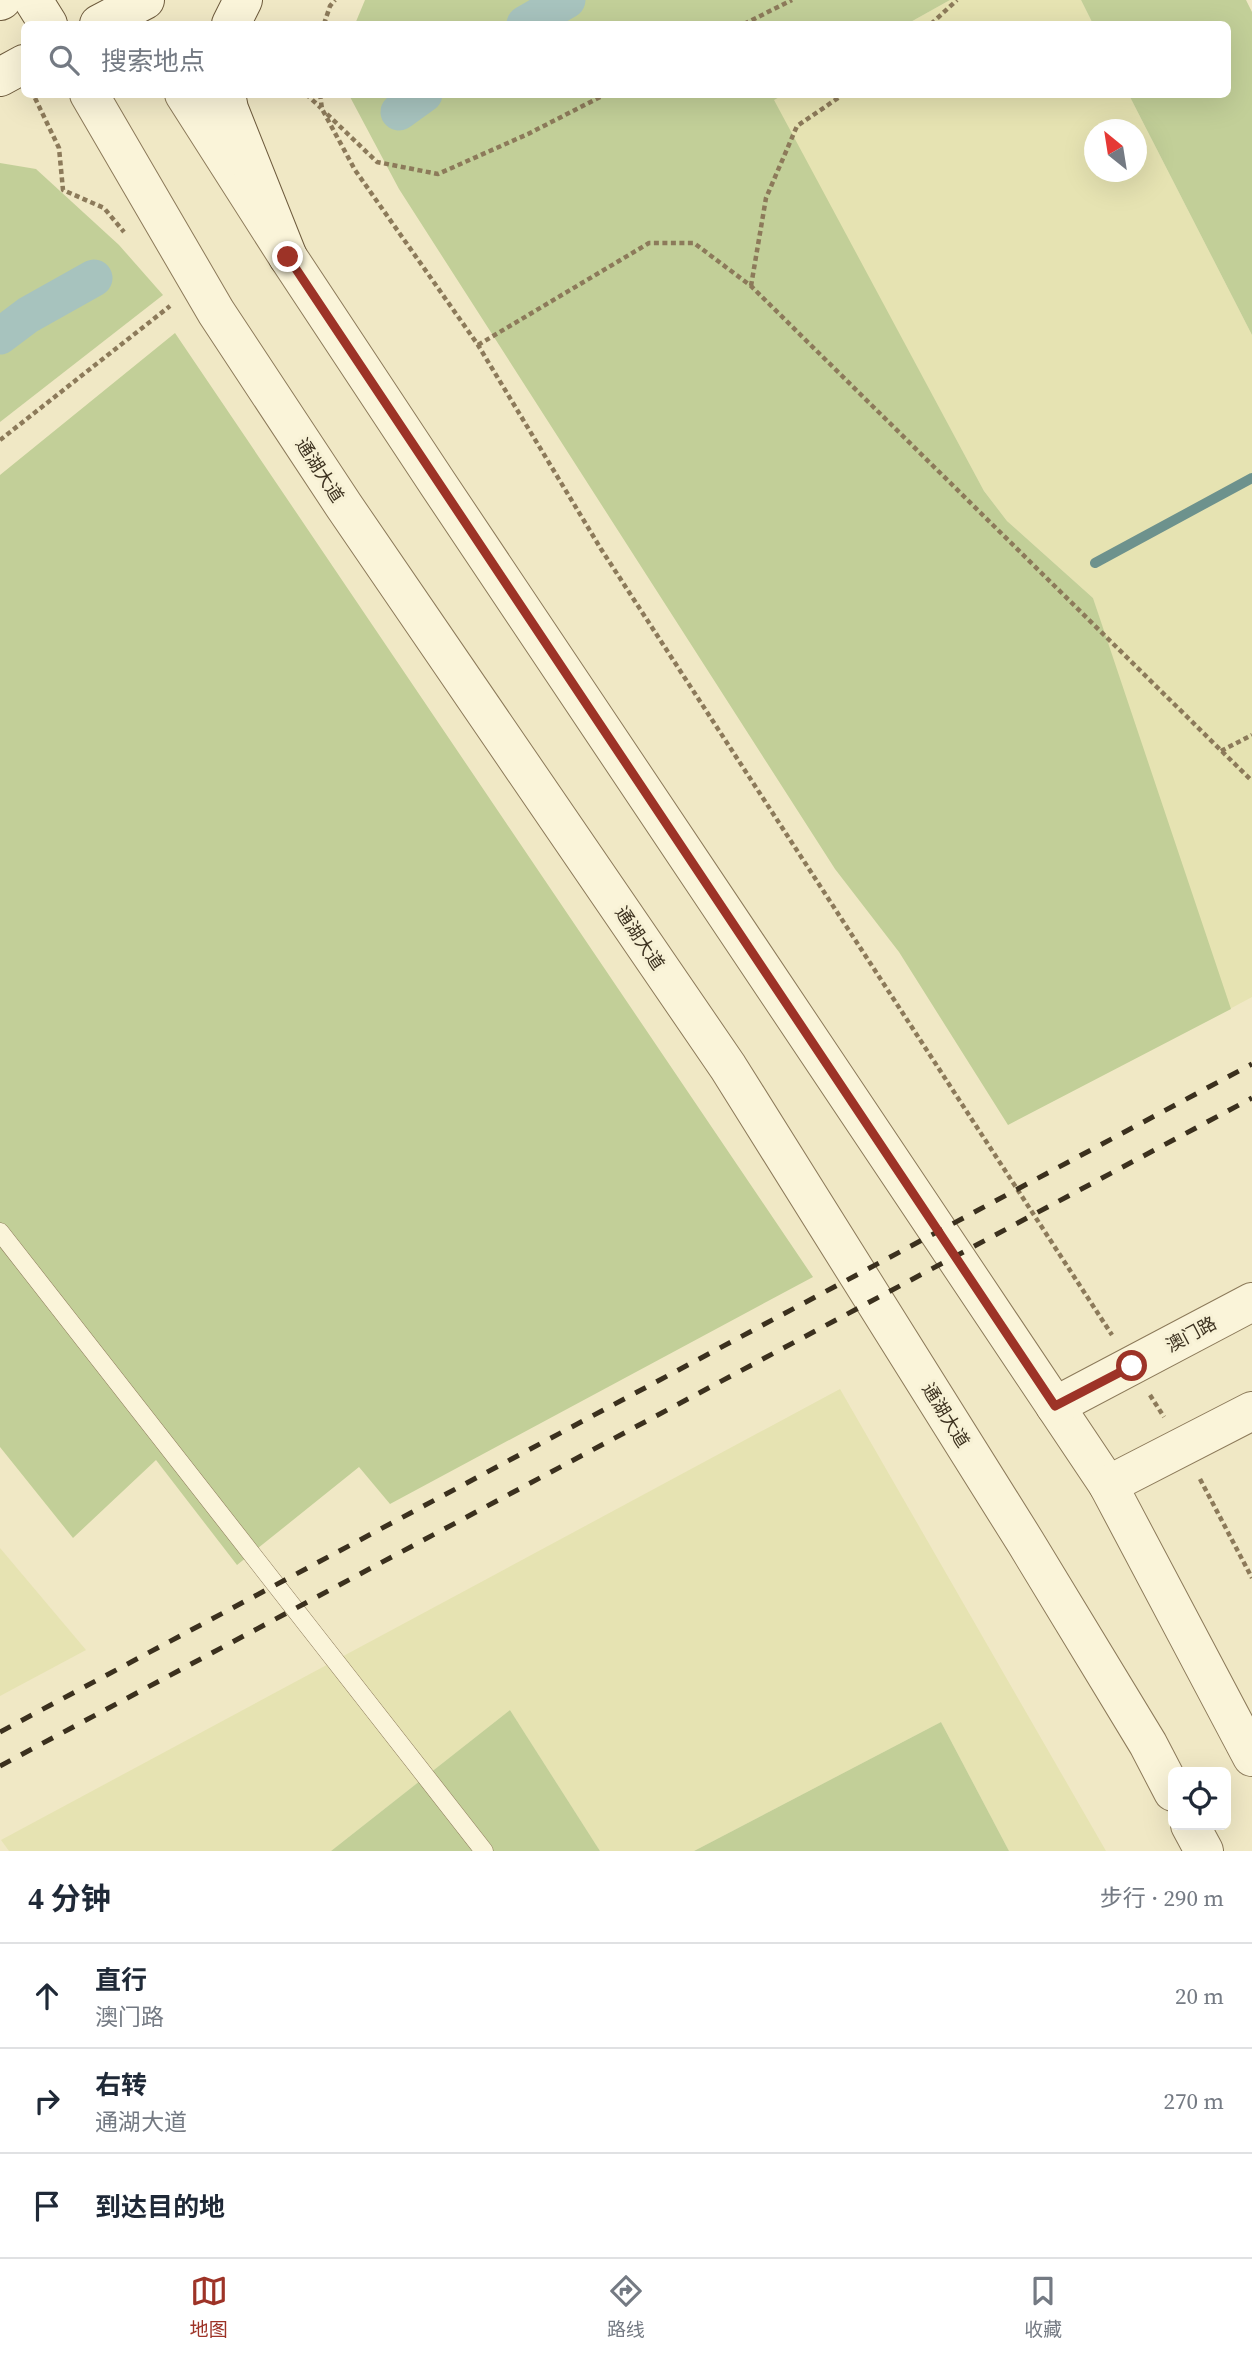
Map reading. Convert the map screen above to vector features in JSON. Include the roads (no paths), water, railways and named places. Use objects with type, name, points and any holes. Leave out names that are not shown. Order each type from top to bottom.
[{"type":"street","points":[[33,0],[46,21]]},
{"type":"street","points":[[232,21],[243,0]]},
{"type":"street","points":[[0,77],[21,66]]},
{"type":"street","name":"通湖大道","points":[[91,98],[199,283],[344,506],[728,1067],[1026,1543],[1148,1744],[1168,1782]]},
{"type":"street","points":[[187,98],[288,257],[1108,1485],[1252,1756]]},
{"type":"street","points":[[227,98],[288,257]]},
{"type":"street","name":"澳门路","points":[[1055,1406],[1252,1302]]},
{"type":"street","points":[[1108,1485],[1252,1411]]},
{"type":"lane","points":[[0,1232],[484,1851]]},
{"type":"waterway","points":[[530,21],[567,0]]},
{"type":"waterway","points":[[399,112],[418,98]]},
{"type":"waterway","points":[[0,336],[28,315],[94,278]]},
{"type":"waterway","points":[[1095,563],[1252,478]]},
{"type":"railway","points":[[0,1732],[1252,1064]]},
{"type":"railway","points":[[0,1766],[1252,1098]]}]
